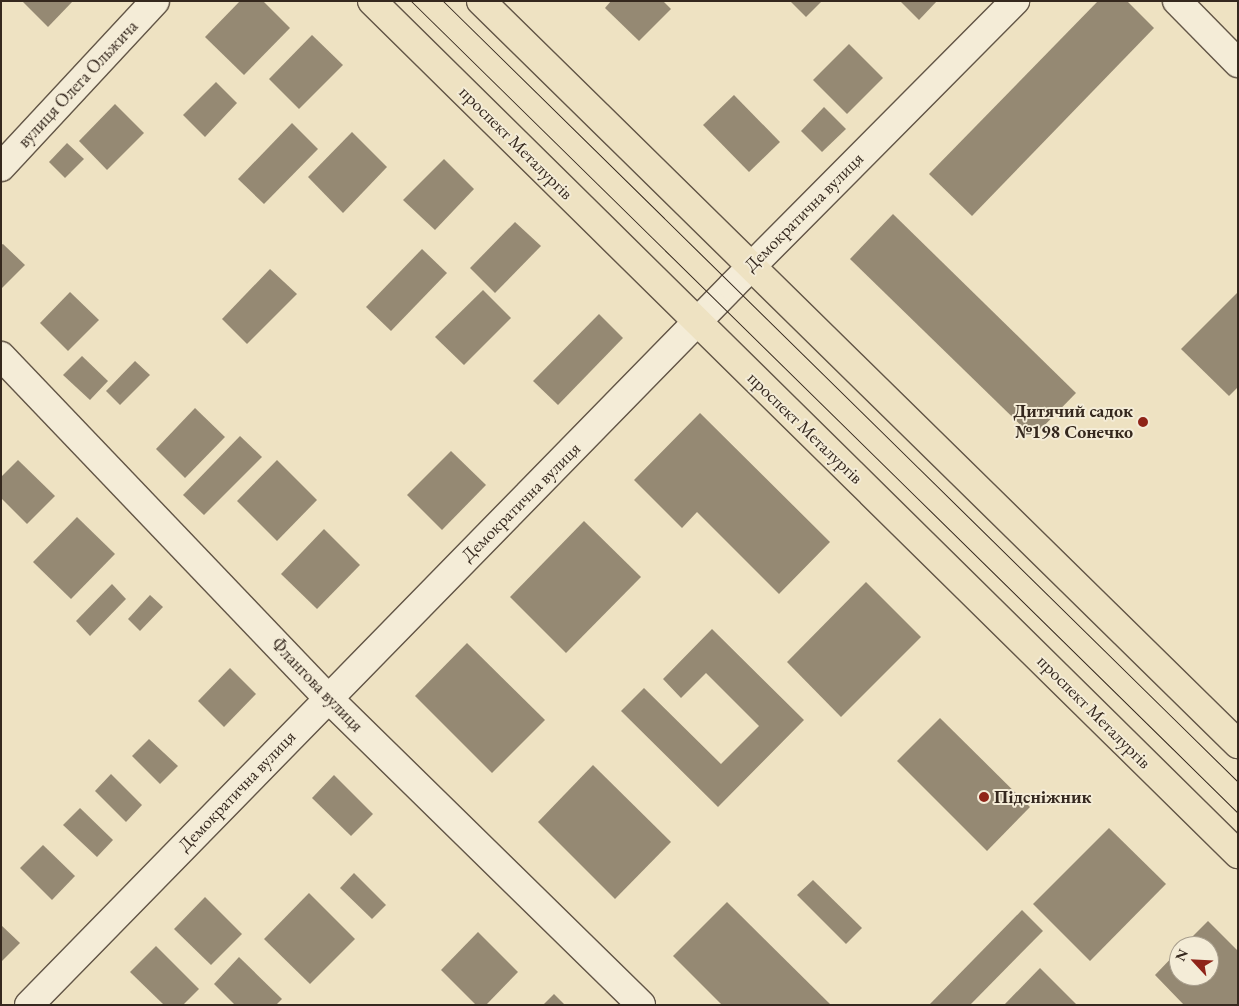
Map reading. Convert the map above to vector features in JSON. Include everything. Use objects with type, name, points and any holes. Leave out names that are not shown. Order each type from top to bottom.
[{"type":"main road","name":"проспект Металургів","points":[[372,1],[1238,854]]},
{"type":"main road","points":[[481,1],[1238,744]]},
{"type":"street","name":"вулиця Олега Ольжича","points":[[1,167],[156,1]]},
{"type":"street","name":"Демократична вулиця","points":[[29,1005],[751,266],[1014,1]]},
{"type":"street","points":[[1177,1],[1238,62]]},
{"type":"street","name":"Флангова вулиця","points":[[1,356],[328,698],[641,1005]]},
{"type":"building","points":[[22,1],[73,1],[48,27]]},
{"type":"building","points":[[240,1],[263,1],[290,28],[244,75],[205,37]]},
{"type":"building","points":[[611,1],[663,1],[671,9],[639,41],[605,8]]},
{"type":"building","points":[[790,1],[822,1],[806,17]]},
{"type":"building","points":[[900,1],[937,1],[919,20]]},
{"type":"building","points":[[1098,1],[1127,1],[1154,28],[972,216],[929,174]]},
{"type":"building","points":[[312,35],[343,65],[299,109],[269,79]]},
{"type":"building","points":[[849,44],[883,78],[847,114],[813,80]]},
{"type":"building","points":[[216,82],[237,103],[205,137],[183,115]]},
{"type":"building","points":[[734,95],[780,142],[749,172],[703,125]]},
{"type":"building","points":[[115,104],[144,133],[107,170],[79,141]]},
{"type":"building","points":[[824,107],[846,129],[822,152],[801,131]]},
{"type":"building","points":[[292,123],[318,149],[264,204],[238,179]]},
{"type":"building","points":[[352,132],[387,167],[343,213],[308,177]]},
{"type":"building","points":[[67,143],[84,159],[65,178],[49,162]]},
{"type":"building","points":[[444,159],[474,189],[435,230],[403,200]]},
{"type":"building","points":[[893,214],[1076,393],[1033,437],[850,259]]},
{"type":"building","points":[[515,222],[541,246],[495,293],[470,268]]},
{"type":"building","points":[[3,244],[25,265],[1,289],[1,245]]},
{"type":"building","points":[[422,249],[447,273],[391,331],[366,307]]},
{"type":"building","points":[[270,269],[297,294],[247,344],[222,319]]},
{"type":"building","points":[[483,290],[511,318],[464,365],[435,337]]},
{"type":"building","points":[[70,292],[99,320],[68,351],[40,323]]},
{"type":"building","points":[[1238,292],[1238,387],[1229,396],[1181,349]]},
{"type":"building","points":[[599,314],[623,338],[558,405],[533,381]]},
{"type":"building","points":[[82,356],[108,381],[90,400],[63,375]]},
{"type":"building","points":[[135,361],[150,375],[120,405],[106,391]]},
{"type":"building","points":[[195,408],[225,437],[185,478],[156,449]]},
{"type":"building","points":[[700,413],[830,542],[779,594],[697,512],[682,528],[634,480]]},
{"type":"building","points":[[240,436],[262,457],[204,515],[183,495]]},
{"type":"building","points":[[451,451],[486,485],[442,530],[407,495]]},
{"type":"building","points":[[18,460],[55,496],[27,524],[1,498],[1,477]]},
{"type":"building","points":[[277,460],[317,500],[277,541],[237,501]]},
{"type":"building","points":[[77,517],[115,554],[71,599],[33,562]]},
{"type":"building","points":[[584,521],[641,577],[566,653],[510,597]]},
{"type":"building","points":[[324,529],[360,565],[317,609],[281,574]]},
{"type":"building","points":[[866,582],[921,637],[841,717],[787,662]]},
{"type":"building","points":[[112,584],[126,599],[90,636],[76,621]]},
{"type":"building","points":[[150,595],[163,607],[140,631],[128,619]]},
{"type":"building","points":[[712,629],[804,720],[718,807],[621,711],[644,688],[721,764],[759,726],[706,673],[681,698],[663,679]]},
{"type":"building","points":[[467,643],[545,720],[492,773],[415,696]]},
{"type":"building","points":[[230,668],[256,694],[224,727],[198,701]]},
{"type":"building","points":[[940,718],[1030,807],[987,851],[897,761]]},
{"type":"building","points":[[149,739],[178,766],[160,784],[132,756]]},
{"type":"building","points":[[593,765],[671,842],[615,899],[538,822]]},
{"type":"building","points":[[111,774],[142,805],[126,822],[95,791]]},
{"type":"building","points":[[334,775],[373,814],[351,836],[312,798]]},
{"type":"building","points":[[80,808],[113,840],[97,857],[63,825]]},
{"type":"building","points":[[1109,828],[1166,884],[1090,961],[1033,904]]},
{"type":"building","points":[[43,845],[75,876],[52,900],[20,868]]},
{"type":"building","points":[[354,873],[386,905],[372,919],[340,888]]},
{"type":"building","points":[[813,880],[862,928],[846,944],[797,895]]},
{"type":"building","points":[[309,893],[355,939],[310,984],[264,939]]},
{"type":"building","points":[[205,897],[242,934],[211,965],[174,929]]},
{"type":"building","points":[[727,902],[831,1005],[722,1005],[673,956]]},
{"type":"building","points":[[1022,910],[1043,931],[970,1005],[929,1005]]},
{"type":"building","points":[[1208,921],[1238,951],[1238,1005],[1184,1005],[1155,975],[1169,960],[1169,986],[1219,986],[1219,936],[1193,936]]},
{"type":"building","points":[[1,925],[20,943],[1,962]]},
{"type":"building","points":[[478,932],[518,972],[486,1005],[476,1005],[441,970]]},
{"type":"building","points":[[156,946],[199,989],[183,1005],[164,1005],[130,972]]},
{"type":"building","points":[[239,957],[282,999],[276,1005],[235,1005],[214,984]]},
{"type":"building","points":[[1040,968],[1077,1005],[1004,1005]]},
{"type":"building","points":[[554,994],[565,1005],[543,1005]]},
{"type":"tram line","points":[[411,1],[1238,813]]},
{"type":"tram line","points":[[443,1],[1238,782]]},
{"type":"place","name":"Дитячий садок №198 Сонечко","points":[[1143,422]]},
{"type":"place","name":"Підсніжник","points":[[984,797]]}]
